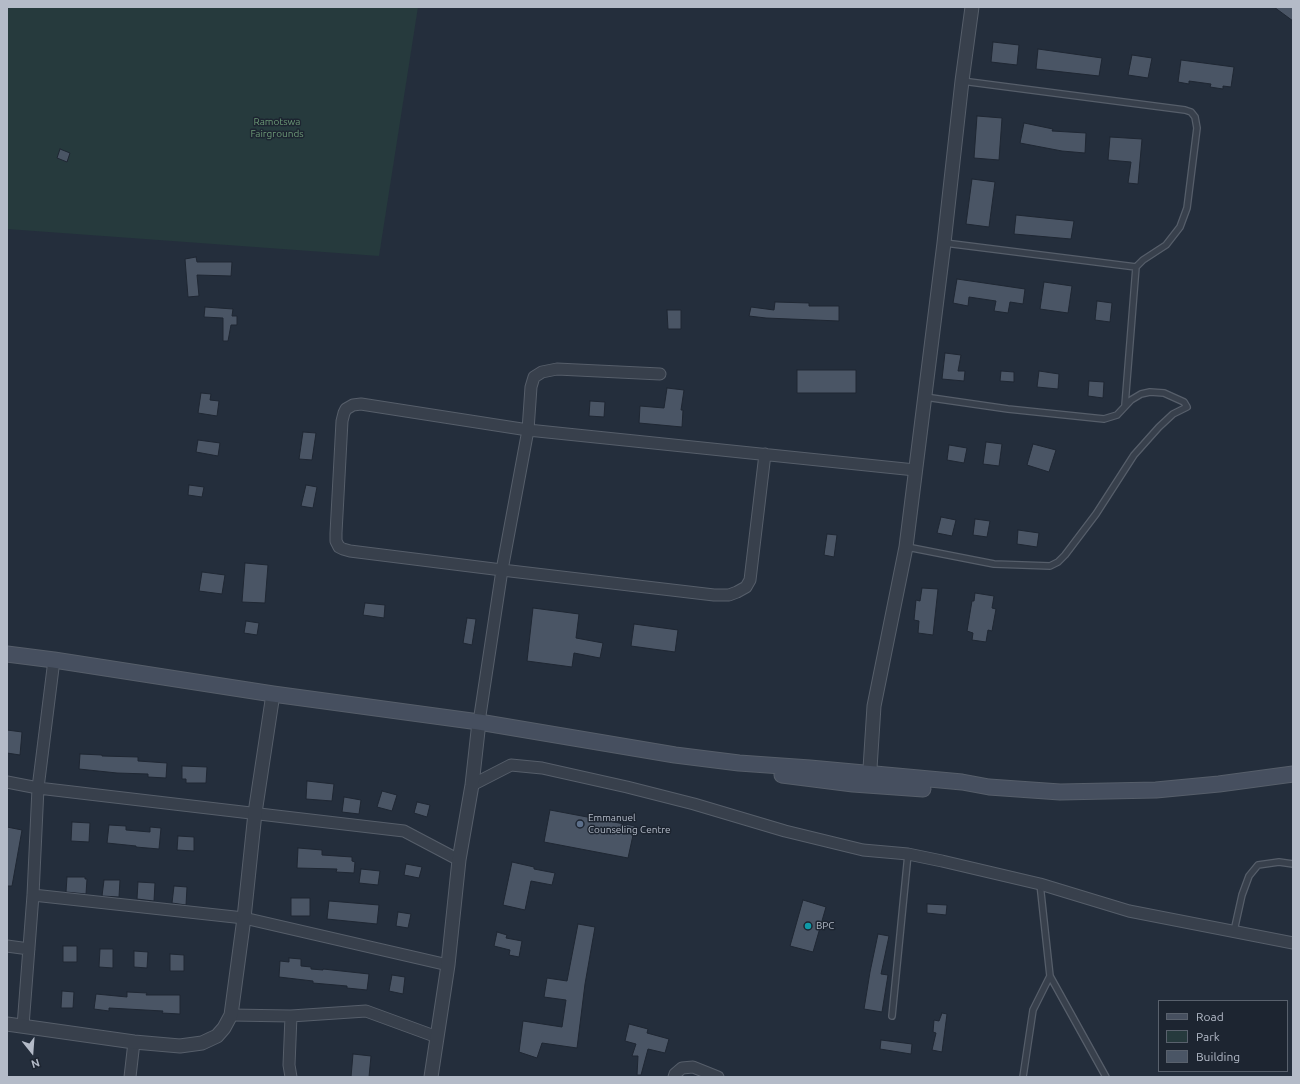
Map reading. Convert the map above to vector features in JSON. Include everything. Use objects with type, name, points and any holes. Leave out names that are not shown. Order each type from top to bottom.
[{"type":"main road","points":[[7,654],[273,694],[479,722],[675,755],[739,763],[774,773],[808,779],[869,779],[962,790],[989,787],[1060,792],[1156,790],[1218,784],[1293,774]]},
{"type":"street","points":[[869,779],[874,706],[906,547],[972,7]]},
{"type":"street","points":[[431,1077],[448,965],[459,860],[472,785],[479,722],[502,570],[528,430],[531,387],[534,377],[542,372],[557,369],[660,374]]},
{"type":"street","points":[[766,454],[750,580],[746,587],[729,595],[714,595],[350,551],[339,547],[336,541],[344,413],[346,409],[353,405],[361,404],[528,430],[766,454],[916,470]]},
{"type":"street","points":[[23,1026],[33,896],[38,788],[54,660]]},
{"type":"street","points":[[7,1024],[134,1042],[180,1046],[202,1043],[217,1036],[224,1028],[230,1015],[244,918],[255,813],[273,694]]},
{"type":"street","points":[[472,785],[511,765],[542,768],[694,804],[785,831],[862,850],[908,854],[1040,884],[1129,911],[1293,943]]},
{"type":"street","points":[[7,782],[38,788],[404,831],[459,860]]},
{"type":"street","points":[[33,896],[244,918],[448,965]]},
{"type":"street","points":[[7,946],[29,949]]},
{"type":"street","points":[[230,1015],[291,1016],[366,1010],[437,1037]]},
{"type":"street","points":[[291,1016],[289,1065],[291,1077]]},
{"type":"street","points":[[130,1077],[134,1042]]},
{"type":"street","points":[[674,1077],[682,1068],[693,1067],[718,1077]]},
{"type":"lane","points":[[962,81],[1186,110],[1195,117],[1197,128],[1187,208],[1180,227],[1166,245],[1143,260],[1136,267],[1125,405]]},
{"type":"lane","points":[[944,243],[1136,267]]},
{"type":"lane","points":[[906,547],[994,564],[1050,566],[1058,562],[1065,555],[1096,514],[1134,455],[1168,418],[1187,407],[1184,402],[1164,392],[1150,392],[1141,394],[1125,405],[1117,415],[1104,419],[1008,409],[924,397]]},
{"type":"lane","points":[[892,1016],[908,854]]},
{"type":"lane","points":[[1234,932],[1242,895],[1249,876],[1258,866],[1280,862],[1293,864]]},
{"type":"lane","points":[[1040,884],[1050,976],[1106,1077]]},
{"type":"lane","points":[[1024,1077],[1033,1010],[1050,976]]},
{"type":"green space","name":"Ramotswa Fairgrounds","points":[[7,7],[418,7],[379,256],[7,229]]},
{"type":"building","points":[[1274,7],[1293,7],[1293,21]]},
{"type":"building","points":[[993,42],[1019,45],[1017,65],[991,62]]},
{"type":"building","points":[[1038,49],[1102,58],[1099,76],[1036,69]]},
{"type":"building","points":[[1132,55],[1152,58],[1148,78],[1128,75]]},
{"type":"building","points":[[1181,60],[1234,67],[1231,87],[1223,86],[1223,89],[1210,87],[1211,84],[1189,81],[1189,84],[1178,82]]},
{"type":"building","points":[[977,116],[1002,118],[999,160],[974,158]]},
{"type":"building","points":[[1024,123],[1053,129],[1052,131],[1086,133],[1085,153],[1062,151],[1020,143]]},
{"type":"building","points":[[1110,137],[1142,139],[1138,184],[1128,183],[1131,162],[1108,160]]},
{"type":"building","points":[[60,149],[70,153],[67,162],[57,158]]},
{"type":"building","points":[[972,179],[995,182],[989,227],[966,224]]},
{"type":"building","points":[[1016,215],[1074,221],[1071,239],[1014,234]]},
{"type":"building","points":[[196,257],[197,262],[232,262],[231,276],[197,275],[199,296],[188,297],[185,259]]},
{"type":"building","points":[[957,279],[1025,289],[1023,304],[1010,302],[1008,313],[994,311],[996,301],[969,297],[968,306],[953,303]]},
{"type":"building","points":[[1044,282],[1072,286],[1068,313],[1040,309]]},
{"type":"building","points":[[1097,301],[1112,303],[1110,322],[1095,320]]},
{"type":"building","points":[[775,302],[809,303],[809,306],[839,306],[839,321],[749,316],[751,307],[774,310]]},
{"type":"building","points":[[205,307],[233,309],[232,316],[237,316],[237,325],[231,325],[228,341],[223,341],[223,318],[204,317]]},
{"type":"building","points":[[667,310],[681,310],[681,329],[668,329]]},
{"type":"building","points":[[945,353],[961,355],[958,371],[965,371],[964,381],[942,379]]},
{"type":"building","points":[[797,370],[856,370],[856,393],[797,393]]},
{"type":"building","points":[[1001,371],[1014,372],[1014,382],[1000,381]]},
{"type":"building","points":[[1039,371],[1059,374],[1058,389],[1037,387]]},
{"type":"building","points":[[1089,381],[1104,382],[1103,398],[1088,396]]},
{"type":"building","points":[[667,388],[684,390],[681,410],[683,410],[682,427],[639,423],[640,406],[664,408]]},
{"type":"building","points":[[201,393],[211,394],[210,400],[219,401],[217,416],[198,413]]},
{"type":"building","points":[[590,401],[605,402],[604,417],[589,416]]},
{"type":"building","points":[[303,432],[316,433],[312,460],[299,459]]},
{"type":"building","points":[[198,440],[220,443],[218,456],[196,452]]},
{"type":"building","points":[[986,442],[1002,444],[999,466],[983,464]]},
{"type":"building","points":[[1033,444],[1056,450],[1049,472],[1027,465]]},
{"type":"building","points":[[949,445],[967,448],[964,463],[947,460]]},
{"type":"building","points":[[189,485],[204,487],[202,497],[188,495]]},
{"type":"building","points":[[306,485],[317,487],[313,508],[301,506]]},
{"type":"building","points":[[941,517],[956,520],[952,536],[937,533]]},
{"type":"building","points":[[975,519],[990,521],[987,537],[973,535]]},
{"type":"building","points":[[1018,530],[1039,533],[1037,547],[1017,544]]},
{"type":"building","points":[[827,534],[837,535],[834,557],[824,555]]},
{"type":"building","points":[[245,563],[268,565],[265,603],[242,602]]},
{"type":"building","points":[[202,572],[225,575],[222,594],[199,591]]},
{"type":"building","points":[[922,588],[938,589],[933,635],[918,633],[919,621],[914,620],[916,600],[920,601]]},
{"type":"building","points":[[975,593],[994,596],[992,608],[996,609],[992,631],[988,630],[986,642],[972,640],[973,633],[967,631],[972,601],[974,601]]},
{"type":"building","points":[[365,603],[385,605],[384,618],[363,615]]},
{"type":"building","points":[[533,608],[579,614],[576,638],[603,643],[600,658],[574,653],[572,667],[527,661]]},
{"type":"building","points":[[467,618],[476,619],[472,645],[463,643]]},
{"type":"building","points":[[246,621],[259,623],[257,635],[244,633]]},
{"type":"building","points":[[634,624],[678,630],[675,652],[631,646]]},
{"type":"building","points":[[7,730],[22,732],[20,755],[7,753]]},
{"type":"building","points":[[80,754],[138,757],[138,761],[167,763],[166,778],[148,777],[148,774],[117,773],[79,769]]},
{"type":"building","points":[[182,766],[207,767],[206,783],[186,783],[186,779],[182,779]]},
{"type":"building","points":[[307,781],[334,784],[332,801],[306,799]]},
{"type":"building","points":[[382,791],[397,795],[392,811],[377,807]]},
{"type":"building","points":[[344,797],[361,800],[359,814],[342,812]]},
{"type":"building","points":[[417,802],[430,805],[427,817],[414,813]]},
{"type":"building","points":[[550,810],[635,826],[628,858],[544,842]]},
{"type":"building","points":[[72,822],[90,823],[89,842],[71,841]]},
{"type":"building","points":[[109,825],[126,826],[126,830],[150,832],[150,827],[161,828],[159,849],[107,843]]},
{"type":"building","points":[[7,827],[22,830],[12,886],[7,886]]},
{"type":"building","points":[[178,836],[194,837],[194,851],[177,850]]},
{"type":"building","points":[[298,848],[322,850],[322,855],[352,857],[352,861],[355,862],[354,873],[336,872],[337,869],[297,868]]},
{"type":"building","points":[[512,862],[534,867],[534,869],[555,873],[552,885],[531,881],[525,910],[503,905]]},
{"type":"building","points":[[406,864],[422,867],[419,878],[404,875]]},
{"type":"building","points":[[361,869],[380,871],[378,885],[359,883]]},
{"type":"building","points":[[67,877],[85,877],[85,879],[87,879],[86,894],[66,892]]},
{"type":"building","points":[[104,880],[120,880],[119,897],[102,896]]},
{"type":"building","points":[[138,882],[155,883],[154,901],[137,899]]},
{"type":"building","points":[[174,886],[187,887],[186,905],[172,903]]},
{"type":"building","points":[[291,898],[310,898],[310,916],[291,916]]},
{"type":"building","name":"BPC","points":[[803,900],[826,907],[813,952],[790,946]]},
{"type":"building","points":[[329,901],[379,905],[377,924],[327,919]]},
{"type":"building","points":[[927,904],[947,905],[946,915],[927,913]]},
{"type":"building","points":[[398,912],[411,914],[408,928],[396,926]]},
{"type":"building","points":[[578,924],[595,927],[585,984],[577,1048],[542,1043],[537,1058],[519,1052],[523,1021],[562,1027],[566,1000],[544,997],[547,978],[567,981]]},
{"type":"building","points":[[497,932],[507,935],[506,938],[522,941],[519,957],[509,955],[510,950],[494,946]]},
{"type":"building","points":[[878,934],[889,936],[881,974],[888,975],[882,1012],[864,1009]]},
{"type":"building","points":[[63,946],[77,946],[77,962],[63,962]]},
{"type":"building","points":[[100,949],[113,949],[113,968],[99,967]]},
{"type":"building","points":[[134,951],[148,952],[147,968],[134,967]]},
{"type":"building","points":[[170,954],[184,955],[184,971],[170,971]]},
{"type":"building","points":[[289,958],[301,959],[301,966],[311,967],[311,969],[369,974],[367,990],[279,977],[280,961],[289,962]]},
{"type":"building","points":[[392,975],[405,977],[403,994],[389,991]]},
{"type":"building","points":[[62,991],[74,992],[73,1008],[61,1008]]},
{"type":"building","points":[[127,992],[147,993],[146,995],[180,995],[180,1014],[162,1013],[163,1011],[109,1008],[109,1011],[94,1009],[96,994],[127,997]]},
{"type":"building","points":[[942,1013],[947,1014],[942,1052],[932,1050],[936,1033],[933,1032],[934,1020],[939,1021]]},
{"type":"building","points":[[629,1024],[648,1029],[647,1033],[669,1039],[665,1053],[648,1049],[641,1075],[637,1075],[638,1056],[632,1056],[636,1044],[625,1041]]},
{"type":"building","points":[[881,1040],[912,1044],[911,1054],[880,1049]]},
{"type":"building","points":[[353,1054],[371,1056],[369,1077],[351,1077]]},
{"type":"place","name":"Emmanuel Counseling Centre","points":[[580,824]]},
{"type":"place","name":"BPC","points":[[808,926]]}]
